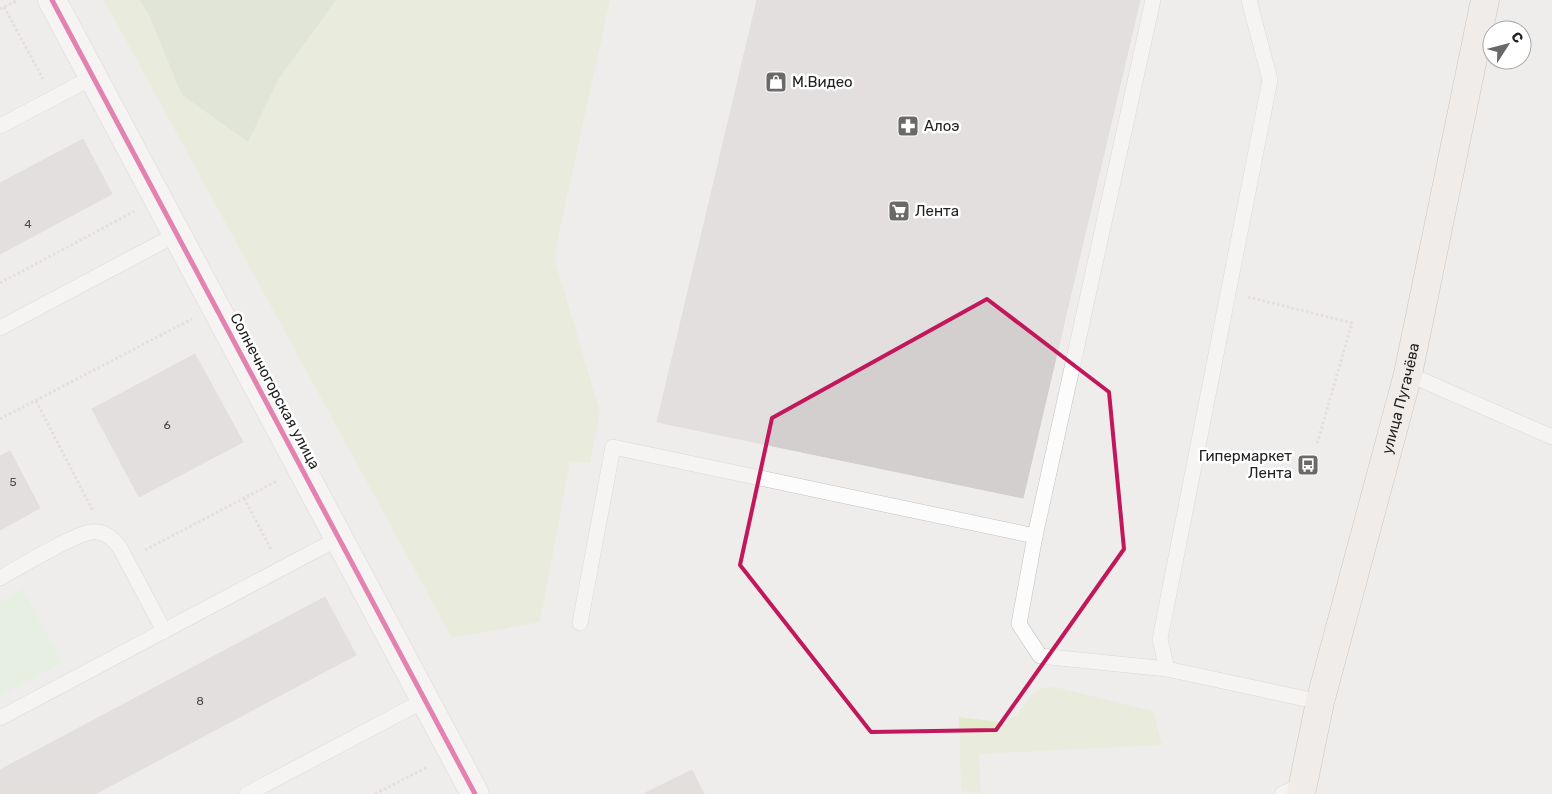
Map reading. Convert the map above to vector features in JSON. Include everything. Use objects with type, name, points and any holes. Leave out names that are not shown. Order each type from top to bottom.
[{"type":"main road","name":"улица Пугачёва","points":[[1296,791],[1408,374],[1485,0]]},
{"type":"street","name":"Солнечногорская улица","points":[[52,0],[475,794]]},
{"type":"lane","points":[[1153,0],[1035,536],[1019,624],[1040,656],[1167,669],[1320,702]]},
{"type":"lane","points":[[1167,669],[1160,639],[1270,80],[1250,0]]},
{"type":"lane","points":[[0,126],[93,77]]},
{"type":"lane","points":[[0,328],[177,234]]},
{"type":"lane","points":[[1408,374],[1552,437]]},
{"type":"lane","points":[[580,623],[614,447],[1035,536]]},
{"type":"lane","points":[[0,578],[84,533],[100,532],[114,540],[164,631]]},
{"type":"lane","points":[[0,718],[339,538]]},
{"type":"lane","points":[[247,794],[425,700]]},
{"type":"path","points":[[18,0],[2,8],[52,98]]},
{"type":"path","points":[[0,283],[135,211]]},
{"type":"path","points":[[1252,298],[1352,323],[1317,444]]},
{"type":"path","points":[[0,419],[192,319]]},
{"type":"path","points":[[36,401],[93,511],[100,532]]},
{"type":"path","points":[[126,560],[277,481]]},
{"type":"path","points":[[244,498],[281,568]]},
{"type":"path","points":[[375,794],[427,767]]},
{"type":"highlighted area","points":[[987,299],[1109,392],[1124,549],[996,730],[871,732],[740,565],[772,418]]},
{"type":"green space","points":[[104,0],[610,0],[554,257],[600,411],[590,463],[570,462],[540,622],[452,638]]},
{"type":"green space","points":[[140,0],[336,0],[278,80],[248,142],[182,95],[149,15]]},
{"type":"green space","points":[[23,589],[62,663],[0,696],[0,602]]},
{"type":"green space","points":[[1050,686],[1153,711],[1162,745],[979,754],[981,794],[961,791],[959,717],[1000,722],[1016,716],[1035,691]]},
{"type":"building","name":"Лента","points":[[757,0],[1140,0],[1023,498],[657,422]]},
{"type":"building","points":[[83,139],[112,194],[0,254],[0,183]]},
{"type":"building","points":[[195,354],[243,442],[139,497],[92,409]]},
{"type":"building","points":[[10,451],[40,508],[0,530],[0,456]]},
{"type":"building","points":[[325,597],[356,655],[95,794],[0,794],[0,770]]},
{"type":"building","points":[[692,770],[704,794],[645,793]]},
{"type":"cycle path","points":[[52,0],[475,794]]},
{"type":"place","name":"М.Видео","points":[[776,82]]},
{"type":"place","name":"Алоэ","points":[[908,126]]},
{"type":"place","name":"Лента","points":[[899,211]]},
{"type":"place","name":"Гипермаркет Лента","points":[[1308,465]]}]
